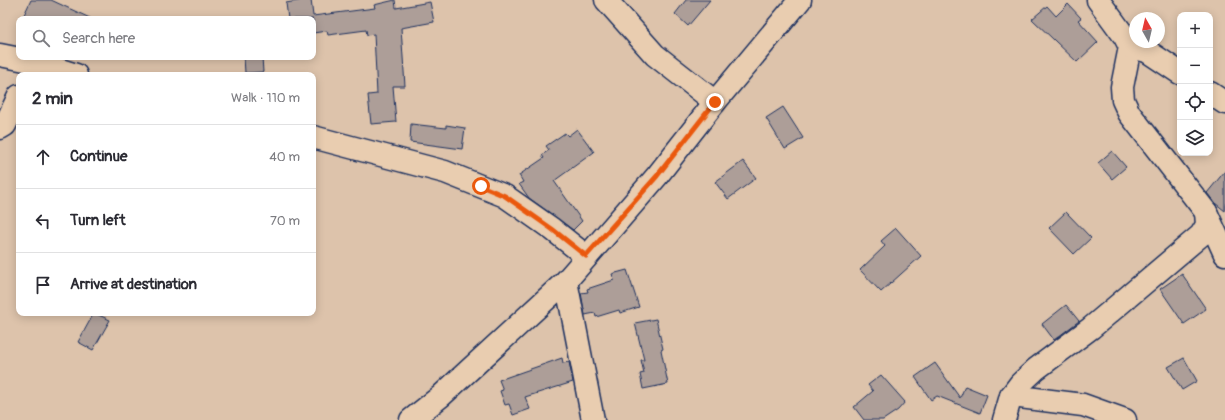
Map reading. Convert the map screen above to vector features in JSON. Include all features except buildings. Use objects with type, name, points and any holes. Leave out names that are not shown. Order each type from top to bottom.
[{"type":"street","points":[[606,0],[656,55],[715,102]]},
{"type":"street","points":[[411,420],[441,396],[566,281],[586,256],[657,176],[715,102],[800,0]]},
{"type":"street","points":[[1098,0],[1125,37],[1129,45]]},
{"type":"street","points":[[1130,48],[1122,87],[1123,100],[1129,113],[1206,212],[1225,254]]},
{"type":"street","points":[[1134,48],[1147,51],[1177,71]]},
{"type":"street","points":[[0,55],[32,69],[54,72]]},
{"type":"street","points":[[1213,95],[1225,103]]},
{"type":"street","points":[[0,128],[5,125],[16,102]]},
{"type":"street","points":[[316,138],[445,172],[505,196],[552,229],[586,256]]},
{"type":"street","points":[[1004,420],[1011,396],[1020,384],[1036,369],[1091,328],[1201,235],[1207,225],[1206,212]]},
{"type":"street","points":[[566,281],[593,420]]},
{"type":"street","points":[[1011,396],[1083,405],[1125,420]]},
{"type":"route","points":[[481,186],[505,196],[552,229],[586,256],[657,176],[715,102]]}]
